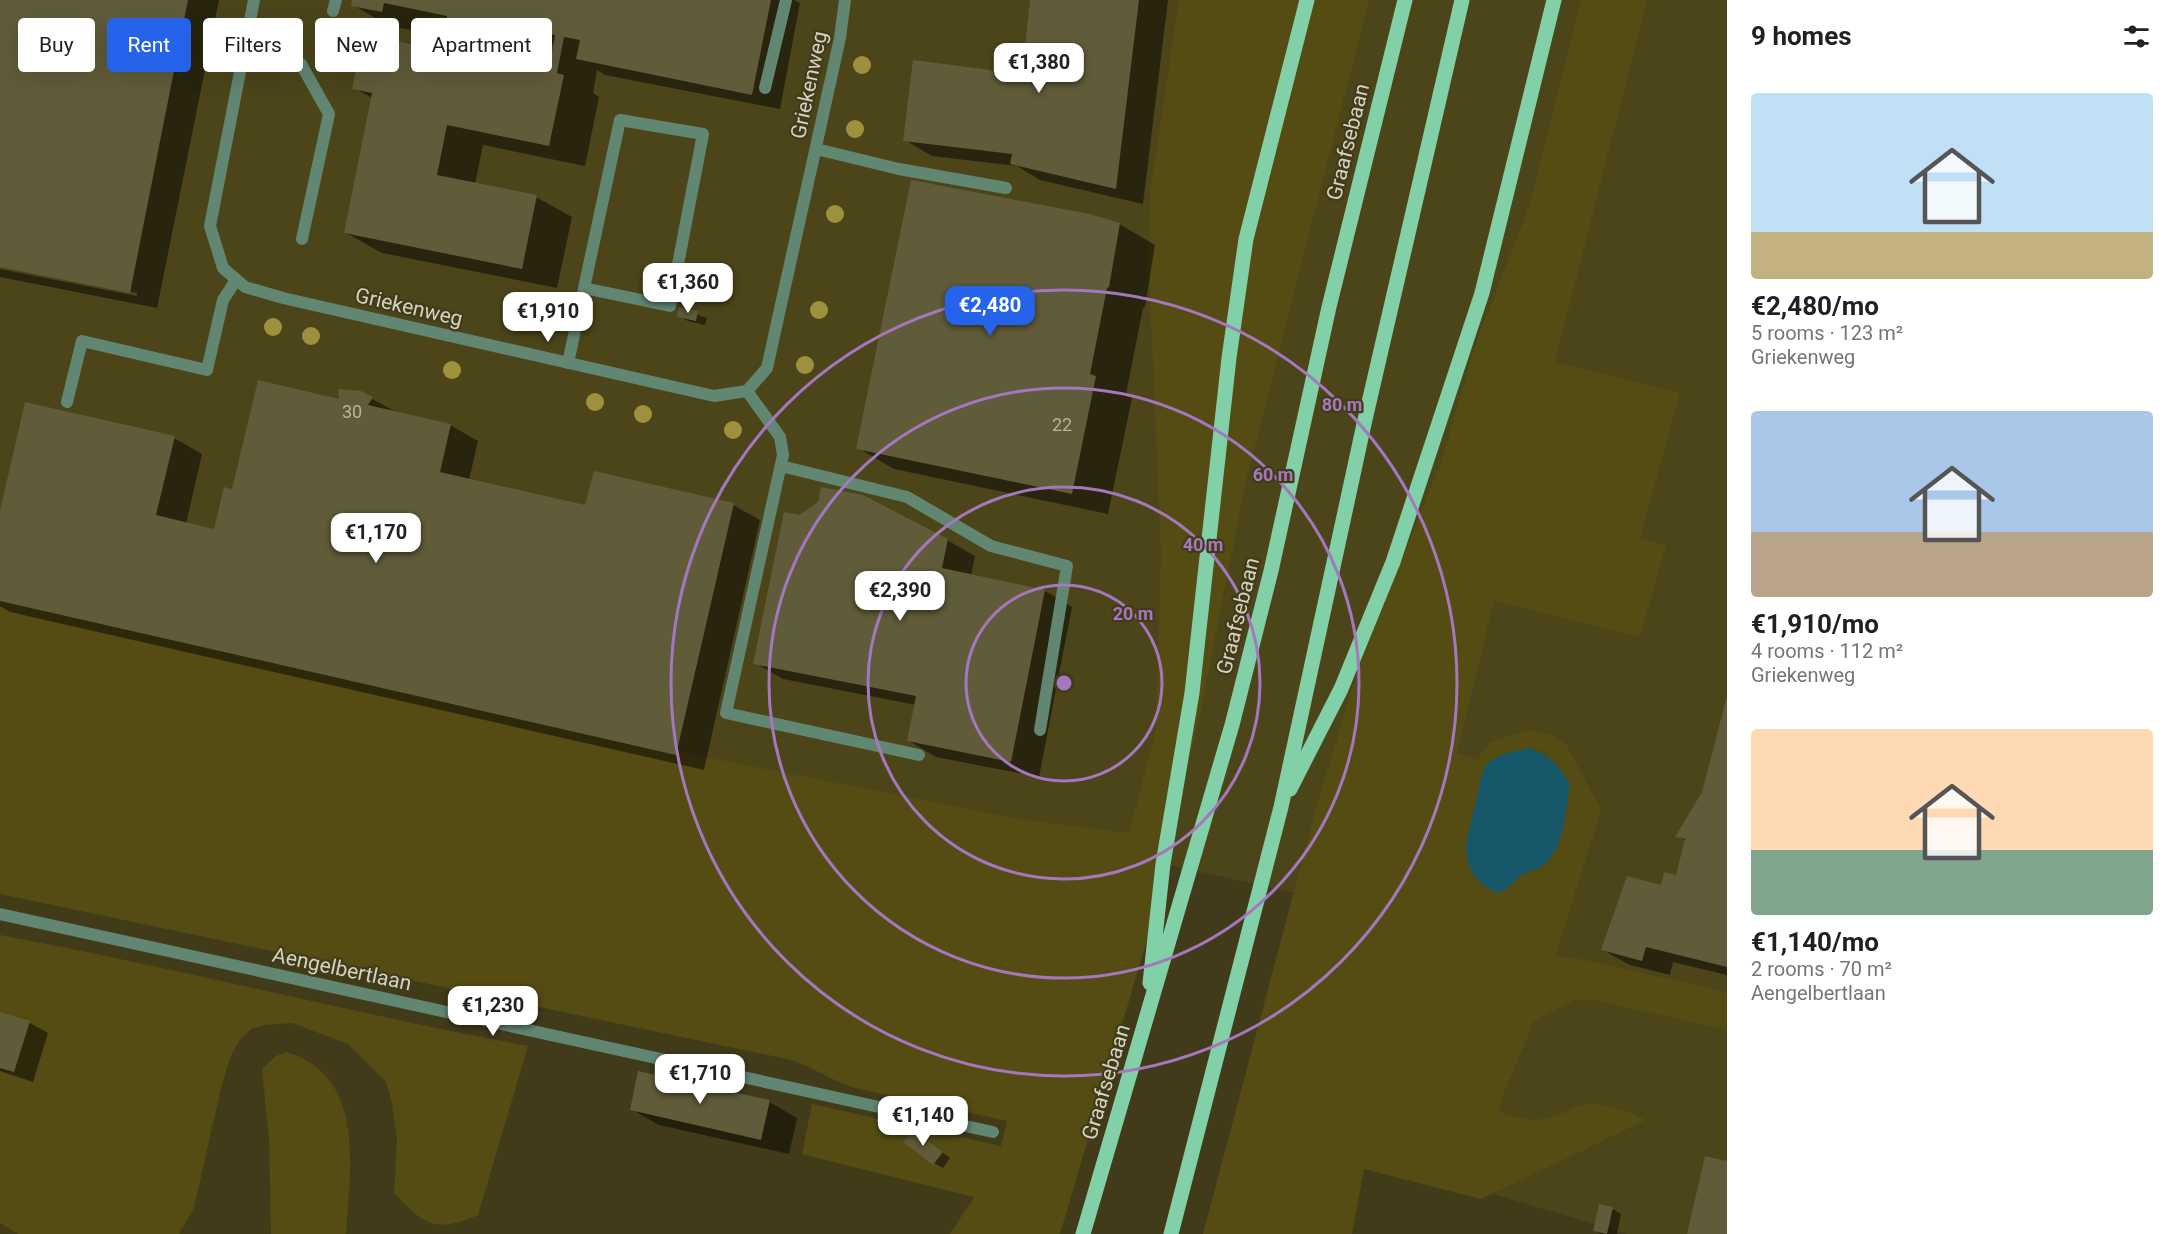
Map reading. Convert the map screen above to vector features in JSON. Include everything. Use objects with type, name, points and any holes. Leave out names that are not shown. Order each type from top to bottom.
[{"type":"main road","points":[[1146,1022],[1163,864],[1192,693],[1229,358],[1246,239],[1307,0]]},
{"type":"main road","name":"Graafsebaan","points":[[1083,1234],[1232,725],[1269,582],[1329,307],[1405,0]]},
{"type":"main road","points":[[1171,1234],[1281,807],[1364,424],[1462,0]]},
{"type":"main road","points":[[1281,807],[1341,689],[1393,562],[1482,293],[1554,0]]},
{"type":"street","points":[[251,18],[254,0]]},
{"type":"street","points":[[765,88],[786,0]]},
{"type":"street","name":"Griekenweg","points":[[236,280],[245,287],[283,298],[714,396],[747,391],[767,368],[840,38],[845,0]]},
{"type":"street","points":[[302,239],[329,114],[303,66]]},
{"type":"street","points":[[67,402],[82,341],[207,370],[223,300],[236,280],[223,268],[210,226],[240,72]]},
{"type":"street","points":[[568,363],[584,288],[620,120],[703,134],[670,306],[584,288]]},
{"type":"street","points":[[816,149],[899,169],[1006,188]]},
{"type":"street","points":[[747,391],[780,437],[783,455],[726,712],[919,755]]},
{"type":"street","points":[[781,466],[907,497],[991,546],[1067,566],[1040,730]]},
{"type":"street","name":"Aengelbertlaan","points":[[0,914],[993,1132]]},
{"type":"shaded area","points":[[0,0],[1727,0],[1727,1234],[1627,1234],[1341,1148],[1426,922],[0,606]]},
{"type":"shaded area","points":[[1179,0],[1369,0],[1246,481],[1200,714],[1149,933],[1060,1234],[950,1234],[974,1197],[802,1154],[812,1104],[1001,1146],[1007,1121],[855,1088],[792,1060],[0,894],[0,591],[685,753],[1018,819],[1129,833],[1156,730],[1161,552],[1149,273],[1150,193]]},
{"type":"shaded area","points":[[1581,0],[1647,0],[1555,362],[1680,393],[1640,538],[1666,545],[1640,637],[1494,601],[1457,753],[1477,760],[1489,743],[1528,730],[1550,734],[1566,744],[1601,810],[1555,957],[1571,957],[1727,992],[1727,1030],[1594,1000],[1574,1000],[1534,1021],[1501,1100],[1499,1112],[1521,1118],[1543,1119],[1579,1106],[1597,1104],[1614,1107],[1646,1120],[1481,1199],[1364,1169],[1352,1234],[1203,1234],[1315,812],[1357,672],[1441,462],[1477,340],[1529,207]],"holes":[[[1528,748],[1543,752],[1559,767],[1540,868],[1524,874]]]},
{"type":"shaded area","points":[[0,935],[528,1046],[478,1215],[451,1224],[431,1223],[422,1219],[394,1193],[397,1141],[392,1103],[386,1082],[348,1044],[292,1023],[265,1025],[251,1029],[239,1041],[230,1058],[221,1088],[194,1208],[179,1234],[18,1234],[0,1223]]},
{"type":"shaded area","points":[[286,1052],[312,1064],[330,1081],[342,1103],[348,1127],[350,1154],[346,1234],[271,1234],[269,1140],[262,1069],[276,1056]]},
{"type":"water","points":[[1528,748],[1553,762],[1570,784],[1563,829],[1549,860],[1541,867],[1524,874],[1498,893],[1474,876],[1469,865],[1467,842],[1469,829],[1486,766],[1494,758]]},
{"type":"building","points":[[0,0],[188,0],[184,18],[107,18],[107,72],[174,72],[130,293],[0,267]]},
{"type":"building","points":[[352,0],[771,0],[752,95],[576,59],[580,40],[564,37],[557,73],[564,75],[549,146],[447,125],[437,175],[537,195],[522,269],[344,233],[372,93],[352,89],[355,72],[399,72],[399,42],[411,44],[411,72],[552,72],[555,35],[552,34],[552,18],[447,18],[447,16],[384,3],[382,12],[351,6]]},
{"type":"building","points":[[1030,0],[1139,0],[1116,189],[1010,164],[1012,154],[903,141],[913,60],[1022,74]]},
{"type":"building","points":[[911,180],[1090,214],[1120,223],[1090,374],[1096,376],[1072,494],[856,449]]},
{"type":"building","points":[[679,307],[698,311],[696,321],[677,317]]},
{"type":"building","points":[[258,380],[339,399],[338,389],[361,391],[373,397],[368,405],[451,424],[440,472],[585,505],[594,471],[734,503],[676,755],[0,601],[0,511],[25,402],[175,436],[156,515],[214,529],[224,487],[232,489]]},
{"type":"building","points":[[821,487],[863,495],[948,539],[942,568],[1045,590],[1011,762],[907,741],[916,696],[753,664],[784,512],[799,515],[818,502]]},
{"type":"building","points":[[1727,696],[1727,967],[1646,947],[1642,961],[1601,950],[1627,876],[1661,885],[1664,872],[1676,875],[1685,839],[1675,837],[1702,792]]},
{"type":"building","points":[[0,1012],[30,1021],[14,1072],[0,1068]]},
{"type":"building","points":[[638,1071],[770,1100],[761,1140],[630,1110]]},
{"type":"building","points":[[913,1130],[943,1152],[933,1165],[903,1142]]},
{"type":"building","points":[[1705,1156],[1727,1161],[1727,1234],[1687,1234]]},
{"type":"building","points":[[1599,1204],[1613,1207],[1607,1234],[1593,1231]]}]
